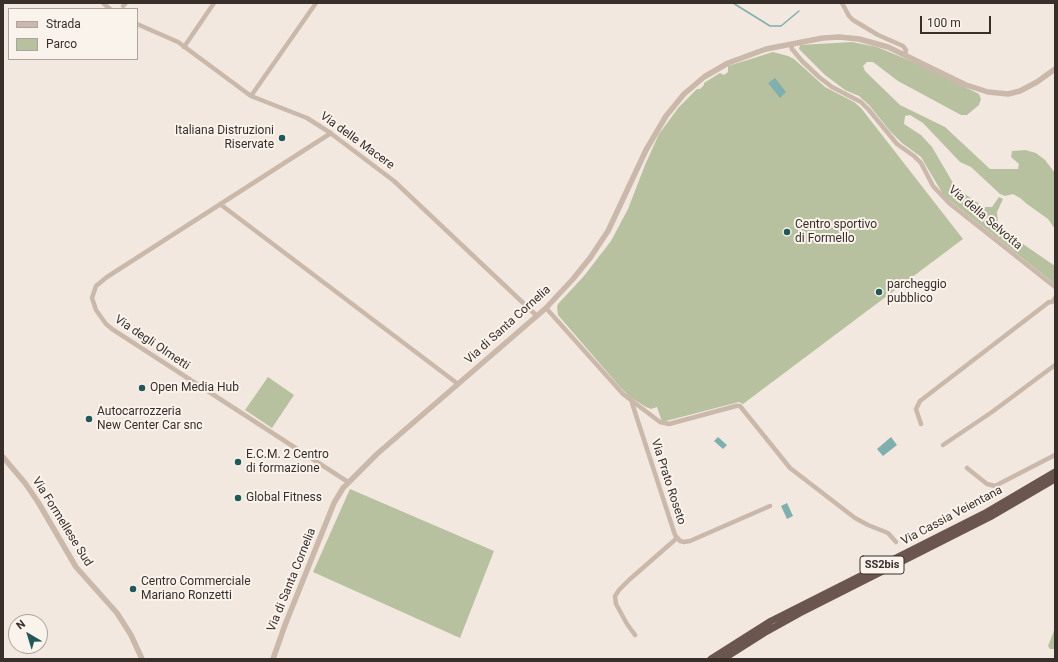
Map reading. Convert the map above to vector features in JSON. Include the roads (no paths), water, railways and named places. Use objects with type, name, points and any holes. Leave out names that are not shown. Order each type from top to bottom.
[{"type":"highway","name":"Via Cassia Veientana","points":[[711,659],[772,621],[987,512],[1055,472]]},
{"type":"highway","name":"Via Cassia Veientana","points":[[723,659],[764,633],[800,613],[990,517],[1055,479]]},
{"type":"street","points":[[184,47],[214,3]]},
{"type":"street","points":[[251,96],[316,3]]},
{"type":"street","points":[[842,3],[848,16],[878,35],[903,46],[906,50],[905,55],[973,88],[998,94],[1008,94],[1020,91],[1033,85],[1055,69]]},
{"type":"street","name":"Via delle Macere","points":[[138,24],[184,47],[251,96],[307,118],[331,133],[394,181],[537,316]]},
{"type":"street","name":"Via di Santa Cornelia","points":[[273,659],[285,625],[334,503],[342,488],[377,454],[546,308],[577,274],[603,239],[620,207],[653,136],[678,101],[697,82],[721,66],[757,52],[823,38],[849,37],[877,43],[905,55]]},
{"type":"street","name":"Via della Selvotta","points":[[791,44],[792,49],[802,61],[819,77],[832,87],[861,102],[897,144],[917,158],[924,166],[933,186],[949,203],[1055,287]]},
{"type":"street","name":"Via degli Olmetti","points":[[331,133],[100,282],[93,291],[92,298],[94,307],[104,322],[112,329],[348,482]]},
{"type":"street","points":[[220,204],[458,384]]},
{"type":"street","points":[[921,424],[916,409],[920,401],[1049,302],[1054,302]]},
{"type":"street","name":"Via Prato Roseto","points":[[546,308],[632,403],[662,423],[669,424],[740,406],[790,468],[855,518],[868,526],[888,533],[896,542]]},
{"type":"street","points":[[943,445],[992,412],[1055,365]]},
{"type":"street","name":"Via Prato Roseto","points":[[632,403],[677,538],[684,542],[690,541],[770,506]]},
{"type":"street","points":[[967,468],[988,484],[995,486],[1055,455]]},
{"type":"street","name":"Via Formellese Sud","points":[[3,457],[25,483],[35,498],[74,564],[119,616],[131,635],[142,659]]},
{"type":"street","points":[[635,635],[616,604],[616,594],[629,580],[677,538]]},
{"type":"water","points":[[775,78],[786,92],[780,98],[768,83]]},
{"type":"water","points":[[718,437],[727,445],[723,449],[714,441]]},
{"type":"water","points":[[891,437],[897,445],[883,456],[877,449]]},
{"type":"water","points":[[787,503],[793,516],[787,519],[781,506]]},
{"type":"waterway","points":[[733,3],[770,26],[781,26],[799,11]]},
{"type":"place","name":"Italiana Distruzioni Riservate","points":[[282,138]]},
{"type":"place","name":"Centro sportivo di Formello","points":[[787,232]]},
{"type":"place","name":"parcheggio pubblico","points":[[879,292]]},
{"type":"place","name":"Open Media Hub","points":[[142,388]]},
{"type":"place","name":"Autocarrozzeria New Center Car snc","points":[[89,419]]},
{"type":"place","name":"E.C.M. 2 Centro di formazione","points":[[238,462]]},
{"type":"place","name":"Global Fitness","points":[[238,498]]},
{"type":"place","name":"Centro Commerciale Mariano Ronzetti","points":[[133,589]]}]
